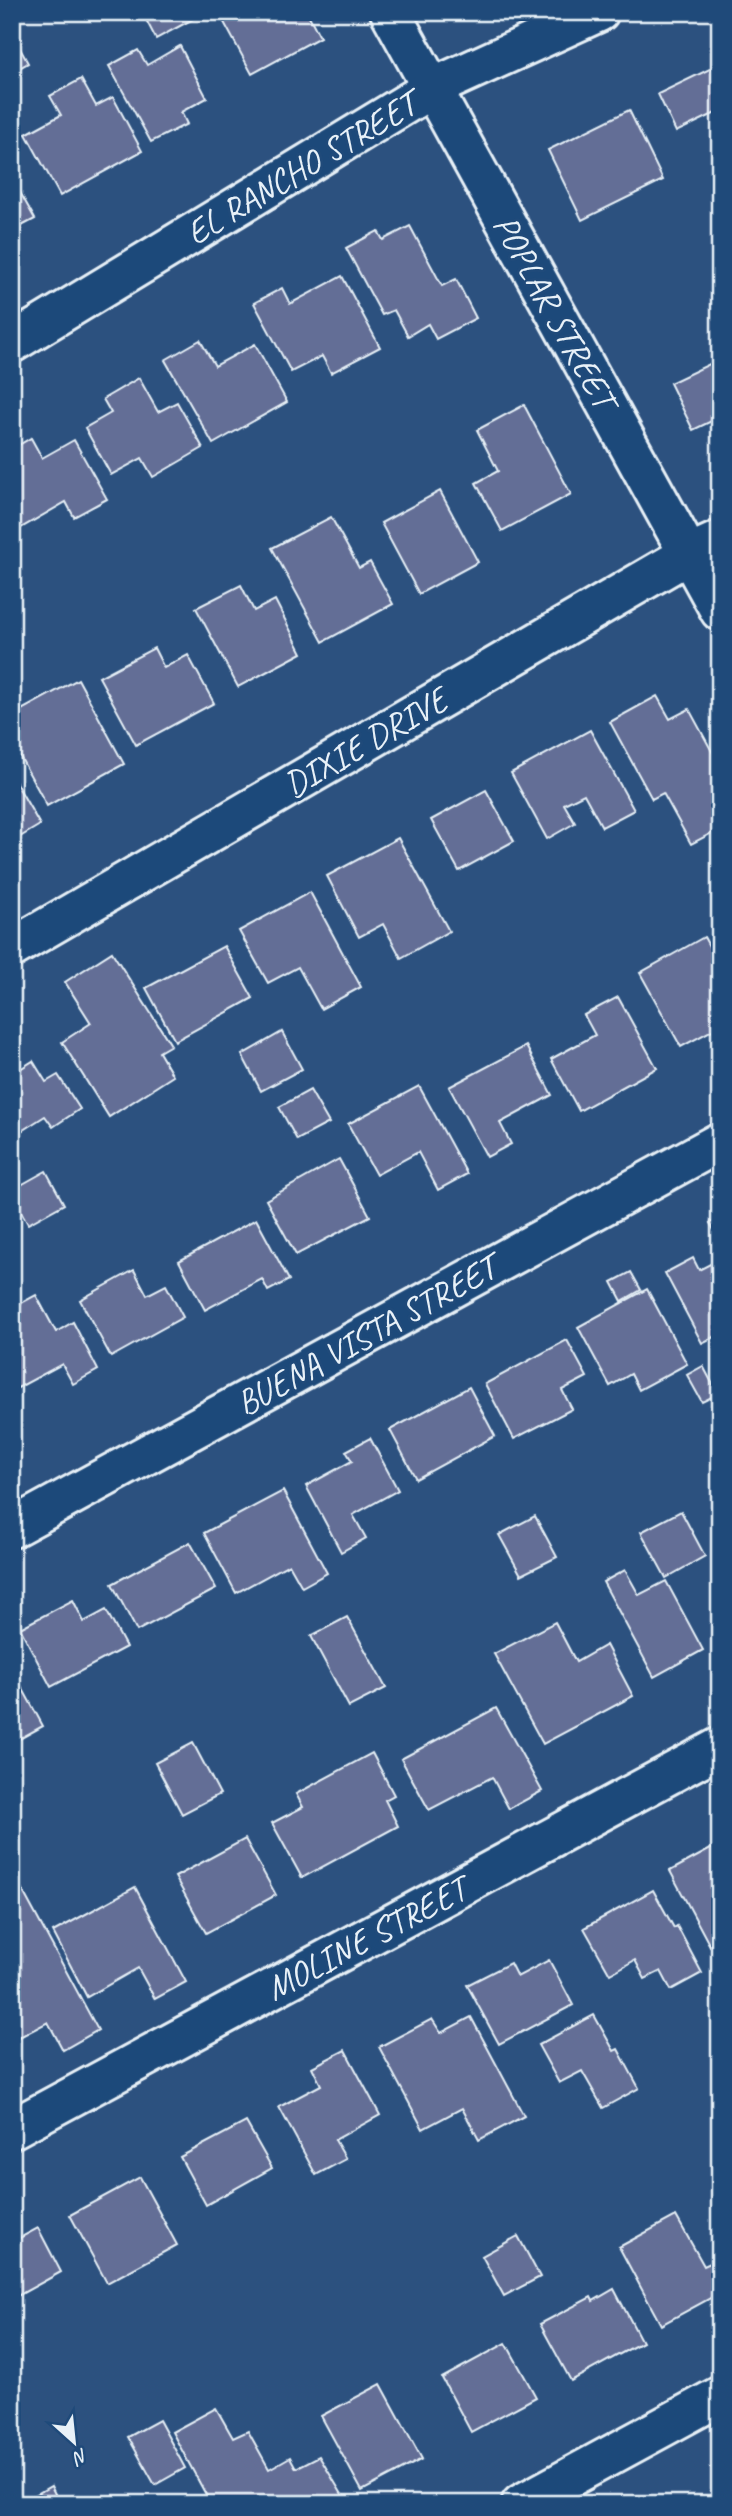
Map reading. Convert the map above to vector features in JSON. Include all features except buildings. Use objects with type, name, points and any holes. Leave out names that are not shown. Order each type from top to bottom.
[{"type":"street","name":"POPLAR STREET","points":[[390,12],[432,88],[704,547],[720,611]]},
{"type":"street","name":"EL RANCHO STREET","points":[[12,343],[432,88],[599,12]]},
{"type":"street","name":"DIXIE DRIVE","points":[[12,948],[704,547]]},
{"type":"street","name":"BUENA VISTA STREET","points":[[12,1528],[720,1142]]},
{"type":"street","name":"MOLINE STREET","points":[[12,2129],[720,1747]]},
{"type":"street","points":[[521,2504],[720,2396]]}]
